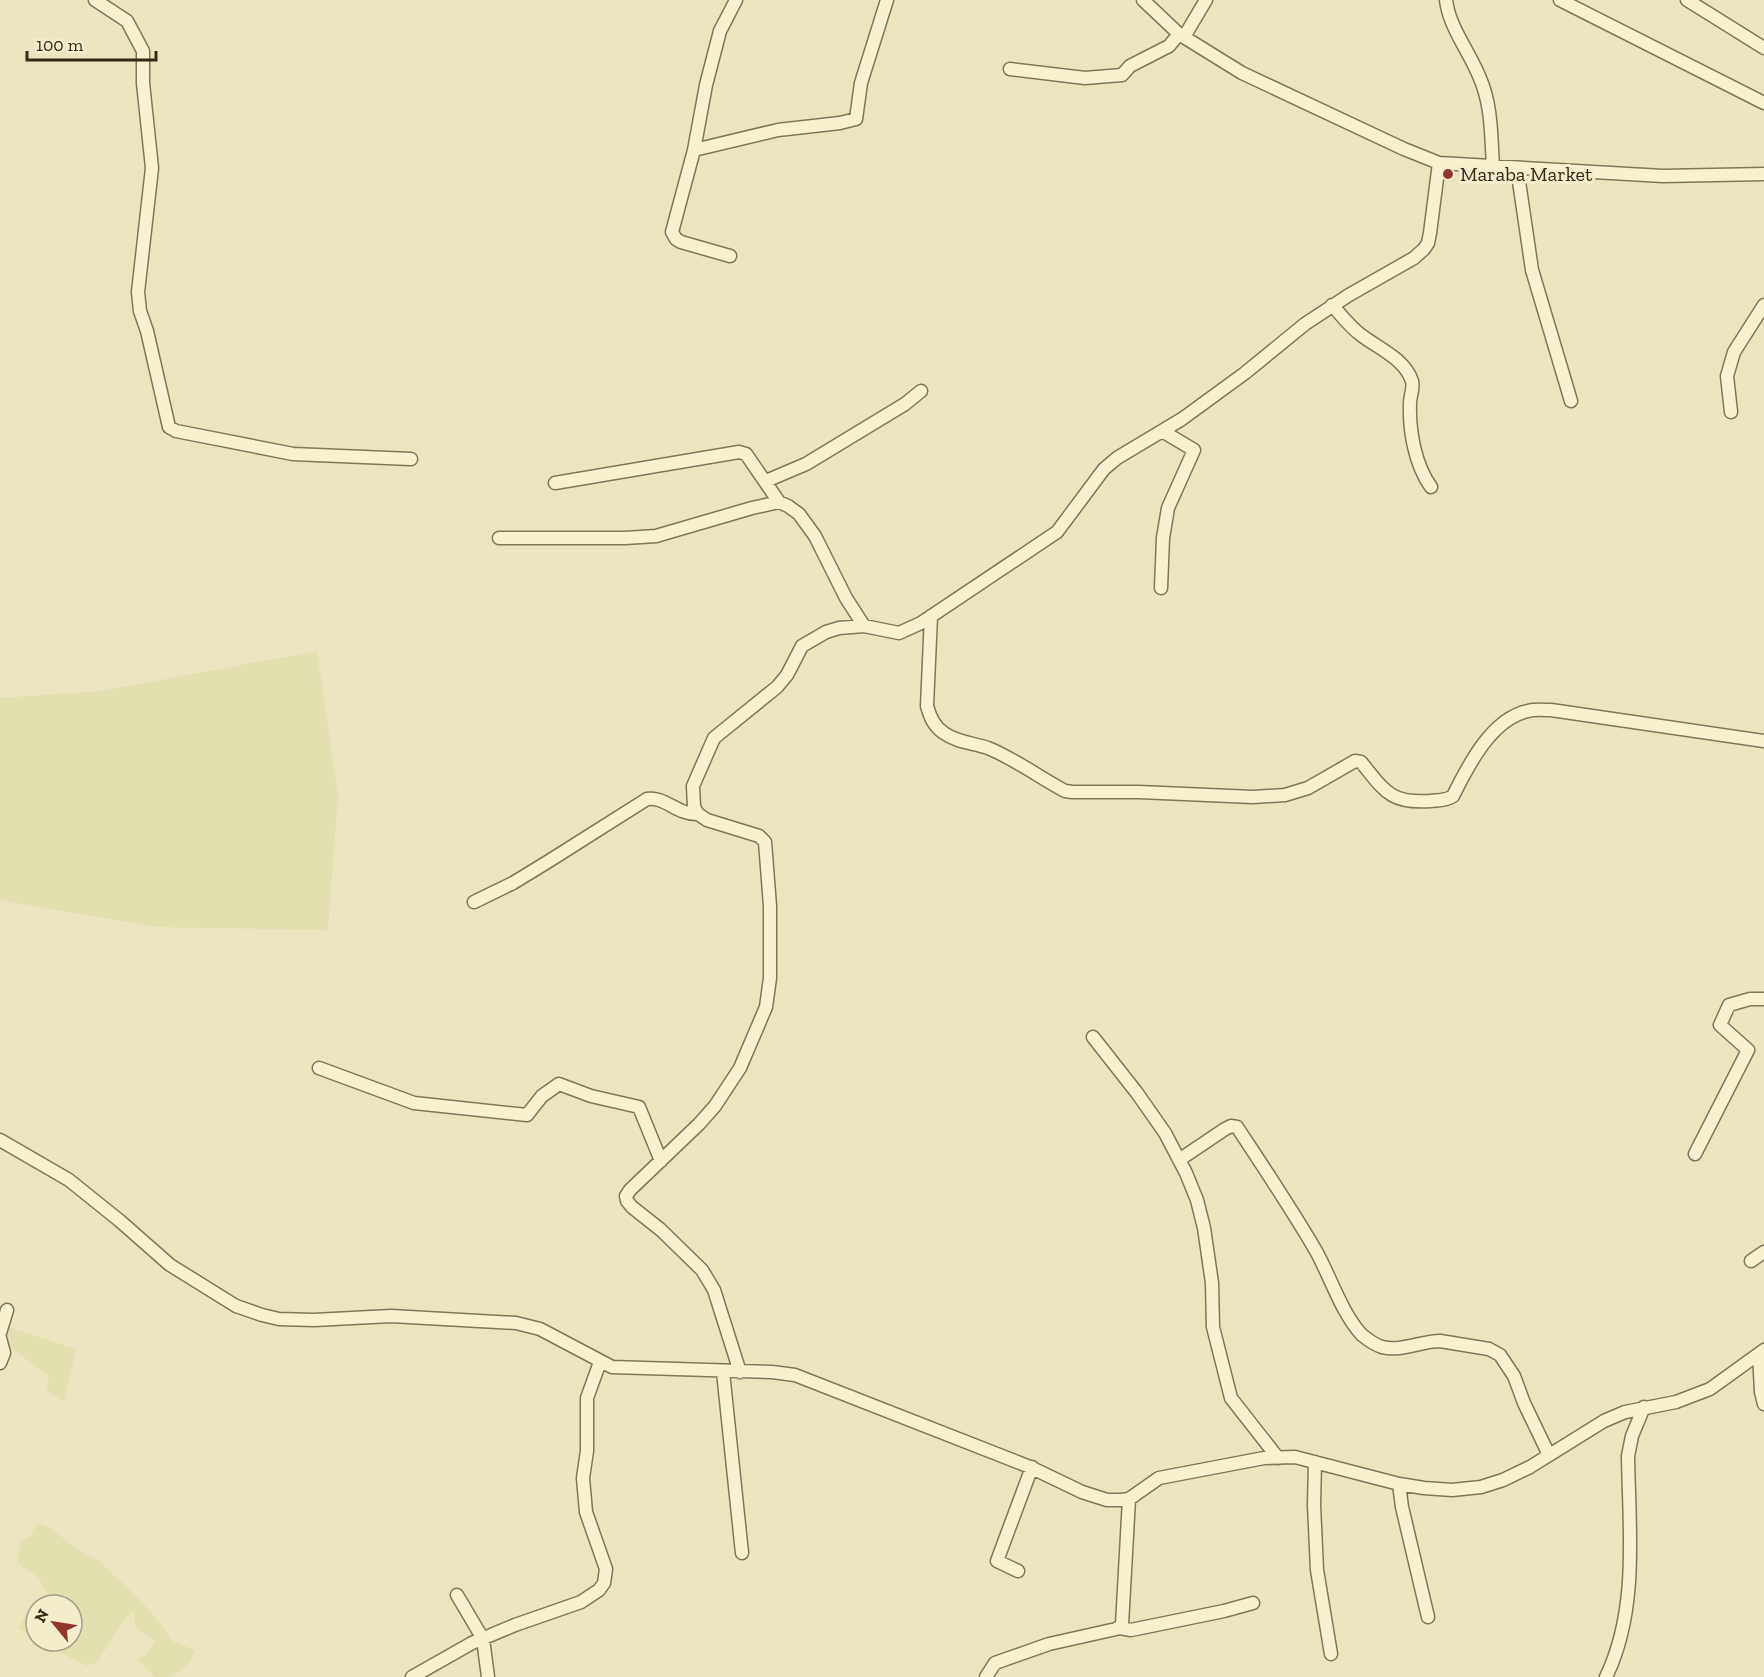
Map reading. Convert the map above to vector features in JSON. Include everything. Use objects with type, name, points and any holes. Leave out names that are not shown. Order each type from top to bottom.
[{"type":"street","points":[[95,0],[127,21],[143,51],[143,83],[152,168],[138,292],[140,311],[147,331],[169,427],[176,431],[293,454],[411,459]]},
{"type":"street","points":[[730,256],[681,243],[672,232],[694,150],[706,85],[720,31],[736,0]]},
{"type":"street","points":[[694,150],[778,130],[856,119],[861,83],[887,0]]},
{"type":"street","points":[[1143,0],[1182,35],[1242,73],[1404,149],[1439,163],[1663,176],[1764,174]]},
{"type":"street","points":[[1010,69],[1085,78],[1122,75],[1131,66],[1169,46],[1182,35],[1206,0]]},
{"type":"street","points":[[1446,0],[1455,28],[1480,78],[1490,113],[1493,167]]},
{"type":"street","points":[[1560,0],[1764,103]]},
{"type":"street","points":[[1687,0],[1764,48]]},
{"type":"street","points":[[740,1372],[714,1290],[702,1270],[661,1230],[632,1208],[626,1197],[630,1190],[699,1124],[714,1106],[740,1068],[766,1006],[770,978],[770,906],[765,842],[759,836],[707,820],[698,814],[694,807],[693,786],[714,738],[777,687],[787,675],[802,646],[832,630],[864,626],[898,633],[921,623],[1057,532],[1104,469],[1117,458],[1182,419],[1332,305],[1414,258],[1428,243],[1439,163]]},
{"type":"street","points":[[1517,168],[1532,270],[1571,401]]},
{"type":"street","points":[[1332,305],[1360,335],[1400,363],[1411,378],[1413,385],[1410,415],[1414,446],[1423,475],[1431,487]]},
{"type":"street","points":[[1731,412],[1727,376],[1734,352],[1764,305]]},
{"type":"street","points":[[766,481],[806,464],[904,404],[921,391]]},
{"type":"street","points":[[1161,588],[1167,508],[1194,450],[1162,431]]},
{"type":"street","points":[[555,483],[739,452],[746,454],[779,502],[799,514],[815,536],[846,598],[864,626]]},
{"type":"street","points":[[499,538],[656,536],[779,502]]},
{"type":"street","points":[[931,616],[927,706],[930,717],[938,729],[951,737],[987,748],[1020,764],[1065,791],[1253,797],[1285,795],[1308,788],[1355,761],[1361,762],[1384,792],[1398,799],[1421,801],[1449,799],[1453,796],[1473,757],[1486,740],[1512,718],[1527,711],[1551,710],[1764,741]]},
{"type":"street","points":[[474,902],[540,867],[647,799],[657,799],[687,814],[698,814]]},
{"type":"street","points":[[1695,1154],[1748,1050],[1720,1025],[1729,1005],[1750,999],[1764,999]]},
{"type":"street","points":[[1093,1037],[1165,1133],[1197,1200],[1204,1228],[1212,1283],[1213,1327],[1231,1398],[1278,1458]]},
{"type":"street","points":[[320,1068],[414,1103],[527,1115],[542,1096],[559,1084],[591,1096],[639,1107],[661,1161]]},
{"type":"street","points":[[1179,1160],[1230,1126],[1236,1127],[1281,1193],[1317,1252],[1342,1304],[1363,1335],[1383,1347],[1409,1347],[1440,1341],[1495,1352],[1507,1363],[1514,1376],[1549,1455]]},
{"type":"street","points":[[0,1140],[69,1180],[170,1265],[236,1306],[279,1319],[314,1320],[391,1316],[516,1323],[540,1329],[612,1367],[795,1375],[1032,1467],[1082,1492],[1107,1500],[1129,1499],[1159,1478],[1264,1458],[1295,1458],[1399,1484],[1452,1490],[1481,1487],[1503,1480],[1530,1467],[1604,1421],[1625,1412],[1694,1396],[1723,1381],[1762,1352]]},
{"type":"street","points":[[1751,1261],[1764,1252]]},
{"type":"street","points":[[0,1363],[4,1353],[0,1335],[7,1310]]},
{"type":"street","points":[[1762,1352],[1761,1392],[1764,1404]]},
{"type":"street","points":[[412,1677],[483,1639],[581,1602],[599,1590],[604,1583],[606,1569],[586,1512],[583,1478],[587,1398],[600,1362]]},
{"type":"street","points":[[723,1372],[742,1553]]},
{"type":"street","points":[[1606,1677],[1621,1631],[1629,1593],[1628,1456],[1632,1436],[1644,1407]]},
{"type":"street","points":[[1315,1462],[1317,1570],[1331,1654]]},
{"type":"street","points":[[1018,1571],[997,1561],[1032,1467]]},
{"type":"street","points":[[1399,1484],[1402,1507],[1428,1617]]},
{"type":"street","points":[[1120,1628],[1129,1499]]},
{"type":"street","points":[[457,1595],[483,1639],[488,1677]]},
{"type":"street","points":[[986,1677],[995,1663],[1049,1644],[1120,1628],[1131,1630],[1252,1604]]},
{"type":"shaded area","points":[[317,651],[338,797],[328,930],[155,927],[0,900],[0,698],[101,691]]},
{"type":"shaded area","points":[[8,1327],[76,1349],[64,1402],[46,1391],[49,1376],[1,1341]]},
{"type":"shaded area","points":[[37,1523],[53,1529],[72,1546],[99,1561],[136,1596],[173,1642],[195,1650],[188,1665],[168,1677],[156,1677],[151,1673],[137,1658],[145,1656],[156,1641],[135,1627],[134,1609],[117,1629],[97,1662],[87,1666],[62,1653],[84,1653],[84,1593],[46,1593],[39,1578],[17,1563],[21,1540],[30,1536]]},
{"type":"shaded area","points":[[24,1619],[24,1632],[19,1628]]},
{"type":"place","name":"Maraba Market","points":[[1448,174]]}]
